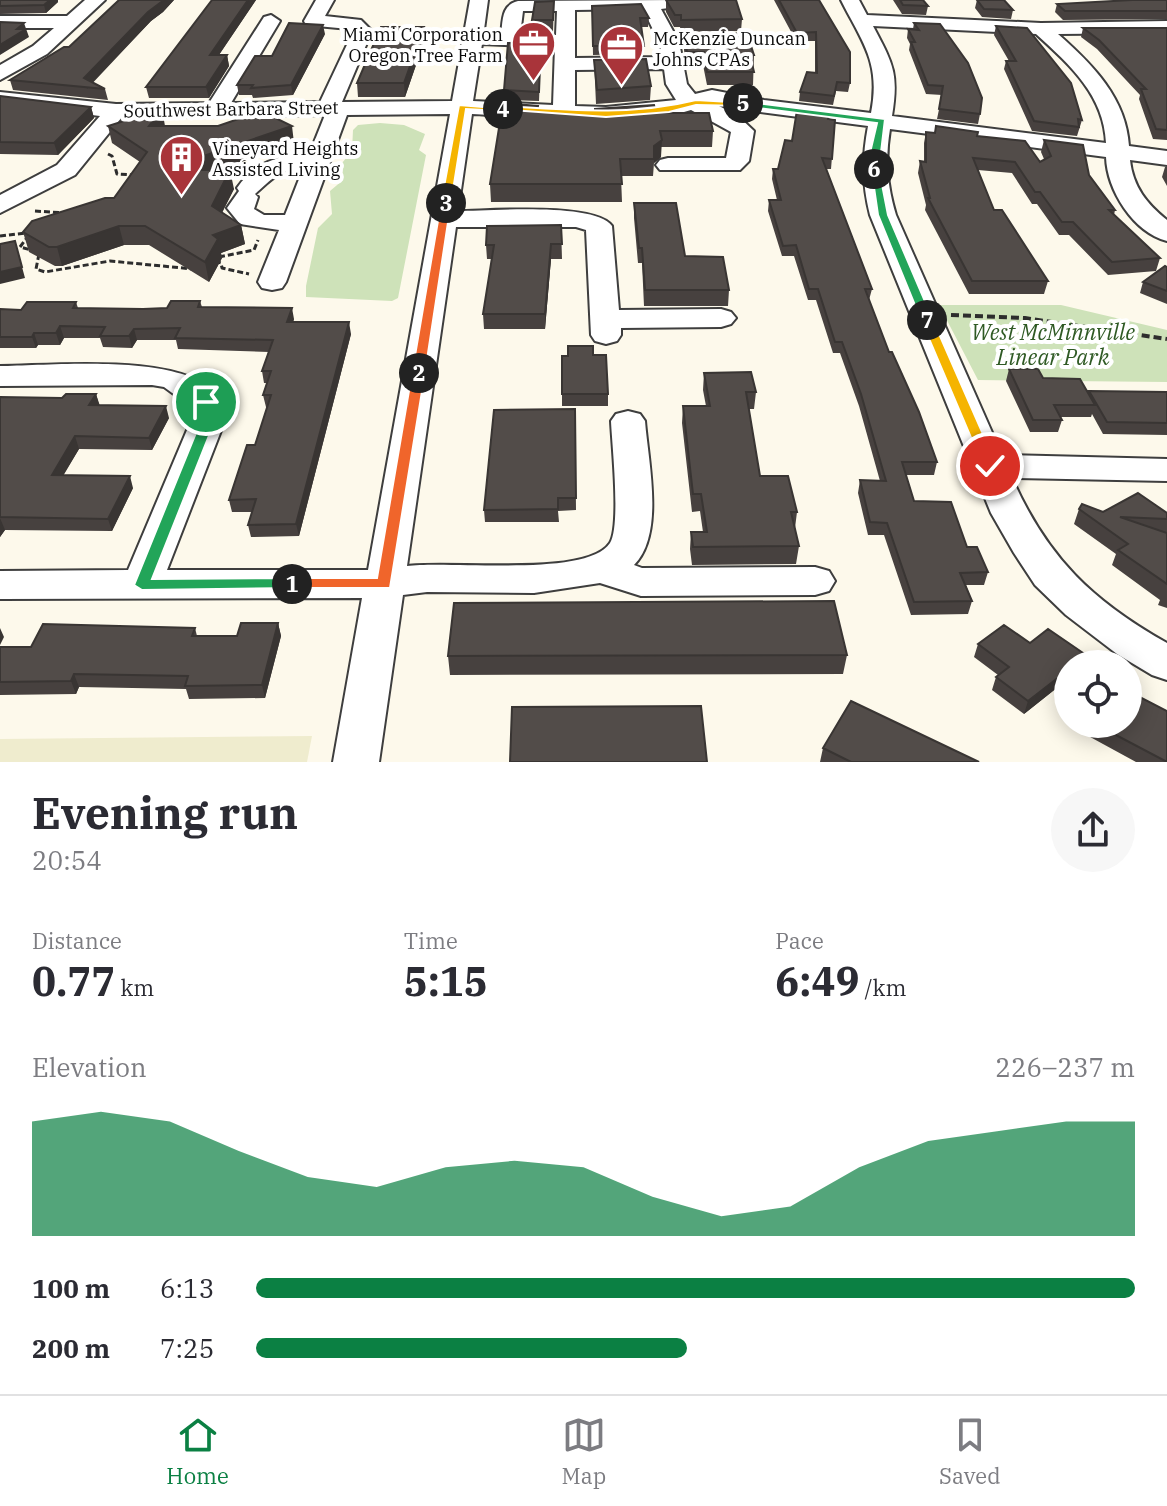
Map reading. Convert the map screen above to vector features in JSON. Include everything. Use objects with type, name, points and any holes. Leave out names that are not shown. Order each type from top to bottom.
[{"type":"street","points":[[0,74],[40,50],[96,0]]},
{"type":"street","points":[[273,278],[318,162],[333,108],[363,31],[354,24],[313,21],[325,0]]},
{"type":"street","points":[[564,113],[566,2]]},
{"type":"street","points":[[510,41],[515,8],[525,5],[566,2],[691,3]]},
{"type":"street","points":[[356,762],[473,41],[473,3]]},
{"type":"street","points":[[651,4],[654,21],[662,26],[669,41],[677,87],[683,96],[723,113],[743,131],[737,161],[732,165],[668,165]]},
{"type":"street","points":[[854,10],[1041,29],[1167,27]]},
{"type":"street","points":[[854,10],[882,62],[887,85],[874,157],[875,187],[883,215],[1009,513],[1049,575],[1080,604],[1132,643],[1167,663]]},
{"type":"street","points":[[215,111],[271,21]]},
{"type":"street","points":[[0,22],[73,22]]},
{"type":"street","points":[[1041,29],[1084,69],[1101,92],[1113,115],[1124,189],[1139,209],[1167,233]]},
{"type":"street","points":[[669,41],[759,40]]},
{"type":"street","points":[[473,41],[566,41]]},
{"type":"street","points":[[565,64],[673,63]]},
{"type":"street","name":"Southwest Barbara Street","points":[[0,98],[116,111],[462,107],[564,113],[640,113],[696,103],[764,105],[1167,158]]},
{"type":"street","points":[[3,216],[66,170],[116,111]]},
{"type":"street","points":[[295,222],[262,222],[241,213],[240,208],[261,171],[268,167],[318,162]]},
{"type":"street","points":[[444,219],[578,219],[599,226],[606,327],[721,318]]},
{"type":"street","points":[[0,376],[152,375],[175,380],[206,402],[207,423],[142,585]]},
{"type":"street","points":[[0,585],[384,584],[426,578],[569,577],[603,569],[627,550],[633,527],[628,421]]},
{"type":"street","points":[[990,466],[1167,470]]},
{"type":"street","points":[[603,569],[641,582],[815,581]]},
{"type":"path","points":[[83,153],[109,154],[117,174],[137,175]]},
{"type":"path","points":[[36,222],[40,210]]},
{"type":"path","points":[[3,216],[40,210],[62,211],[70,215]]},
{"type":"path","points":[[3,216],[31,233],[20,247],[39,254],[36,269],[45,272],[110,261],[179,270],[202,265]]},
{"type":"path","points":[[262,222],[249,236],[259,237],[254,250],[233,252],[213,260],[221,263],[222,268],[239,274],[273,278]]},
{"type":"path","points":[[925,315],[1025,318],[1167,339]]},
{"type":"shaded area","points":[[312,736],[307,762],[0,762],[0,739]]},
{"type":"green space","points":[[358,125],[404,125],[425,134],[419,150],[426,155],[398,298],[392,301],[306,297],[318,228],[332,214],[330,191],[343,180],[342,163],[352,151],[353,130]]},
{"type":"green space","name":"West McMinnville Linear Park","points":[[939,305],[1061,305],[1167,330],[1167,382],[978,380]]},
{"type":"building","points":[[0,0],[50,0],[44,5],[0,6]]},
{"type":"building","points":[[119,0],[164,0],[148,12],[84,78],[105,89],[10,80],[64,47],[69,47]]},
{"type":"building","points":[[212,0],[248,0],[210,55],[227,55],[206,87],[146,87]]},
{"type":"building","points":[[666,0],[736,0],[742,19],[681,20],[681,15],[675,15]]},
{"type":"building","points":[[779,0],[819,0],[850,52],[850,83],[837,82],[834,96],[800,92],[807,72],[817,73],[816,32],[797,33]]},
{"type":"building","points":[[900,0],[923,0],[928,6],[903,5]]},
{"type":"building","points":[[977,0],[1004,0],[1013,10],[984,9]]},
{"type":"building","points":[[1167,0],[1167,11],[1065,11],[1057,4]]},
{"type":"building","points":[[554,1],[553,20],[532,20],[535,2]]},
{"type":"building","points":[[641,4],[649,18],[640,18],[644,46],[593,46],[592,6]]},
{"type":"building","points":[[0,22],[24,23],[17,29],[26,29],[0,45]]},
{"type":"building","points":[[289,23],[323,25],[291,85],[251,88],[253,85],[237,85],[255,56],[272,56]]},
{"type":"building","points":[[914,23],[940,24],[968,63],[982,98],[980,114],[939,109],[943,86],[928,85],[908,29],[919,30]]},
{"type":"building","points":[[996,26],[1027,28],[1071,83],[1082,120],[1078,119],[1079,127],[1034,121],[1006,61],[1016,61]]},
{"type":"building","points":[[381,27],[424,27],[404,83],[357,83]]},
{"type":"building","points":[[1083,28],[1167,28],[1167,130],[1156,129],[1141,89],[1146,89],[1099,40]]},
{"type":"building","points":[[684,37],[748,37],[754,55],[750,55],[754,72],[707,72],[704,52],[687,52]]},
{"type":"building","points":[[541,42],[539,92],[504,90],[508,43]]},
{"type":"building","points":[[646,59],[651,86],[597,90],[594,60]]},
{"type":"building","points":[[0,96],[91,107],[54,143],[0,142]]},
{"type":"building","points":[[503,103],[538,106],[537,112],[595,112],[595,109],[654,105],[656,113],[709,113],[713,131],[660,131],[662,140],[654,146],[654,159],[620,159],[622,184],[490,184]]},
{"type":"building","points":[[255,108],[292,126],[162,170],[230,170],[212,206],[241,225],[213,235],[218,239],[205,262],[145,226],[119,226],[57,247],[49,247],[23,232],[32,221],[105,198],[114,198],[147,152],[108,126],[162,109],[149,126],[218,126],[253,114]]},
{"type":"building","points":[[797,110],[829,114],[828,119],[835,120],[832,159],[822,158],[872,289],[865,289],[889,352],[892,352],[919,412],[937,462],[902,462],[914,501],[951,502],[967,547],[977,547],[988,572],[960,573],[972,601],[914,602],[887,523],[870,522],[860,480],[886,481],[861,394],[842,342],[835,342],[818,289],[809,289],[796,245],[783,246],[769,200],[781,200],[773,169],[778,169],[785,140],[792,141]]},
{"type":"building","points":[[936,126],[978,132],[977,136],[1025,141],[1040,162],[1051,156],[1044,140],[1083,145],[1089,175],[1115,210],[1109,210],[1160,258],[1112,262],[1073,222],[1062,222],[1040,192],[1035,192],[1015,162],[973,158],[994,210],[1002,210],[1048,281],[972,281],[928,198],[920,161],[926,162],[926,132],[935,133]]},
{"type":"building","points":[[634,203],[676,203],[685,256],[723,257],[729,290],[645,290]]},
{"type":"building","points":[[561,225],[562,244],[551,244],[545,314],[483,314],[494,245],[486,245],[487,226]]},
{"type":"building","points":[[15,241],[22,267],[0,272],[0,244]]},
{"type":"building","points":[[1165,266],[1167,291],[1143,282]]},
{"type":"building","points":[[171,301],[200,301],[198,307],[292,308],[287,322],[349,322],[296,524],[248,525],[256,499],[229,500],[247,445],[255,445],[271,395],[263,395],[271,371],[262,371],[273,340],[175,338],[180,328],[134,329],[129,336],[100,336],[105,327],[60,326],[56,333],[0,337],[0,309],[21,310],[27,302],[76,302],[73,308],[143,309],[167,308]]},
{"type":"building","points":[[568,346],[593,346],[593,355],[606,355],[608,394],[562,394],[562,356],[568,356]]},
{"type":"building","points":[[1009,369],[1038,369],[1043,378],[1080,379],[1095,405],[1054,405],[1062,420],[1033,420]]},
{"type":"building","points":[[751,372],[756,392],[746,392],[760,476],[788,476],[797,512],[791,512],[799,546],[693,547],[691,532],[707,532],[701,494],[693,494],[683,406],[710,406],[704,373]]},
{"type":"building","points":[[1089,391],[1167,392],[1167,423],[1107,422]]},
{"type":"building","points":[[66,394],[96,394],[89,405],[166,406],[149,438],[75,436],[52,475],[130,476],[108,519],[0,517],[0,397],[62,398]]},
{"type":"building","points":[[575,409],[576,498],[558,498],[558,509],[484,510],[494,410]]},
{"type":"building","points":[[1138,493],[1167,513],[1167,519],[1120,517],[1167,533],[1167,584],[1118,550],[1128,544],[1079,509],[1082,504],[1103,512]]},
{"type":"building","points":[[834,601],[847,655],[448,656],[454,603]]},
{"type":"building","points":[[241,623],[278,623],[262,685],[185,686],[188,676],[74,674],[71,681],[0,682],[0,647],[31,647],[43,624],[195,628],[192,636],[237,636]]},
{"type":"building","points":[[1004,625],[1030,643],[1048,629],[1079,650],[1054,650],[1054,681],[1028,701],[996,677],[1009,667],[978,644]]},
{"type":"building","points":[[1142,698],[1167,711],[1167,762],[1122,738],[1142,738]]},
{"type":"building","points":[[851,701],[979,762],[851,762],[823,748]]},
{"type":"building","points":[[701,706],[707,762],[510,762],[512,707]]},
{"type":"place","name":"Miami Corporation Oregon Tree Farm","points":[[534,83]]},
{"type":"place","name":"McKenzie Duncan Johns CPAs","points":[[622,87]]},
{"type":"place","name":"Vineyard Heights Assisted Living","points":[[181,197]]},
{"type":"route","points":[[206,402],[207,423],[142,585],[384,584],[462,107],[606,114],[669,110],[696,103],[756,104],[882,121],[874,157],[875,187],[883,215],[990,466]]}]
